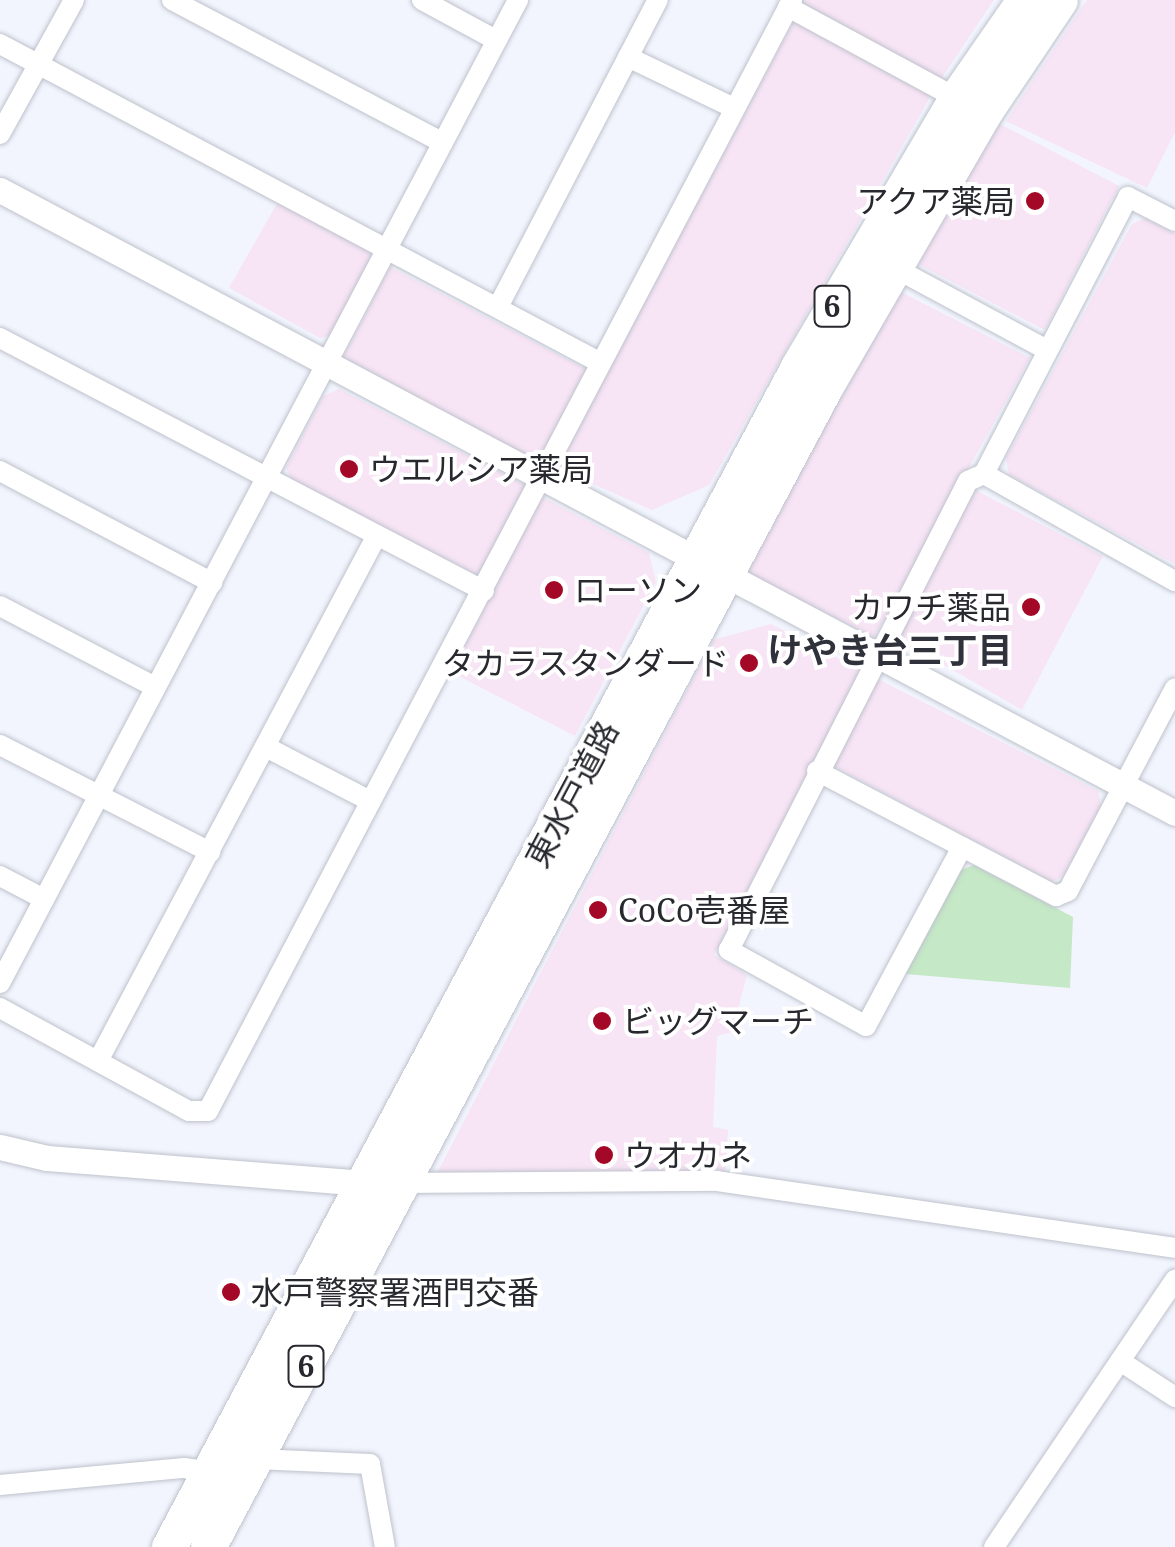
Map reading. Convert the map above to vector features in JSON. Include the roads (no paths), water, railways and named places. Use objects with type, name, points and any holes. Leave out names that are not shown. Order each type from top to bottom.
[{"type":"highway","name":"東水戸道路","points":[[208,1547],[404,1183],[862,252],[956,98],[1024,0]]},
{"type":"highway","name":"東水戸道路","points":[[169,1547],[710,567],[1060,0]]},
{"type":"street","points":[[0,134],[74,0]]},
{"type":"street","points":[[172,0],[442,143]]},
{"type":"street","points":[[422,0],[496,40]]},
{"type":"street","points":[[0,983],[389,253],[518,0]]},
{"type":"street","points":[[499,306],[658,0]]},
{"type":"street","points":[[0,1008],[189,1110],[208,1111],[544,479],[600,362],[790,4],[956,98]]},
{"type":"street","points":[[0,44],[600,362]]},
{"type":"street","points":[[628,57],[734,108]]},
{"type":"street","points":[[0,190],[1175,812]]},
{"type":"street","points":[[962,848],[866,1026],[729,950],[968,481],[984,474],[1128,197],[1175,221]]},
{"type":"street","points":[[892,267],[1047,350]]},
{"type":"street","points":[[0,338],[484,591]]},
{"type":"street","points":[[0,470],[212,583]]},
{"type":"street","points":[[984,474],[1175,581]]},
{"type":"street","points":[[98,1062],[376,537]]},
{"type":"street","points":[[0,606],[155,687]]},
{"type":"street","points":[[818,771],[1056,896],[1068,890],[1175,688]]},
{"type":"street","points":[[0,745],[210,852]]},
{"type":"street","points":[[266,747],[370,800]]},
{"type":"street","points":[[0,876],[44,899]]},
{"type":"street","points":[[0,1147],[47,1158],[366,1184],[717,1181],[1175,1248]]},
{"type":"street","points":[[994,1547],[1175,1280]]},
{"type":"street","points":[[1120,1361],[1175,1397]]},
{"type":"street","points":[[256,1459],[370,1464],[385,1547]]},
{"type":"street","points":[[0,1485],[184,1468],[211,1472]]},
{"type":"place","name":"アクア薬局","points":[[1035,201]]},
{"type":"place","name":"ウエルシア薬局","points":[[349,469]]},
{"type":"place","name":"ローソン","points":[[554,590]]},
{"type":"place","name":"カワチ薬品","points":[[1031,607]]},
{"type":"place","name":"タカラスタンダード","points":[[749,663]]},
{"type":"place","name":"CoCo壱番屋","points":[[598,910]]},
{"type":"place","name":"ビッグマーチ","points":[[602,1021]]},
{"type":"place","name":"ウオカネ","points":[[604,1155]]},
{"type":"place","name":"水戸警察署酒門交番","points":[[231,1292]]},
{"type":"district","name":"けやき台三丁目","points":[[890,650]]}]
